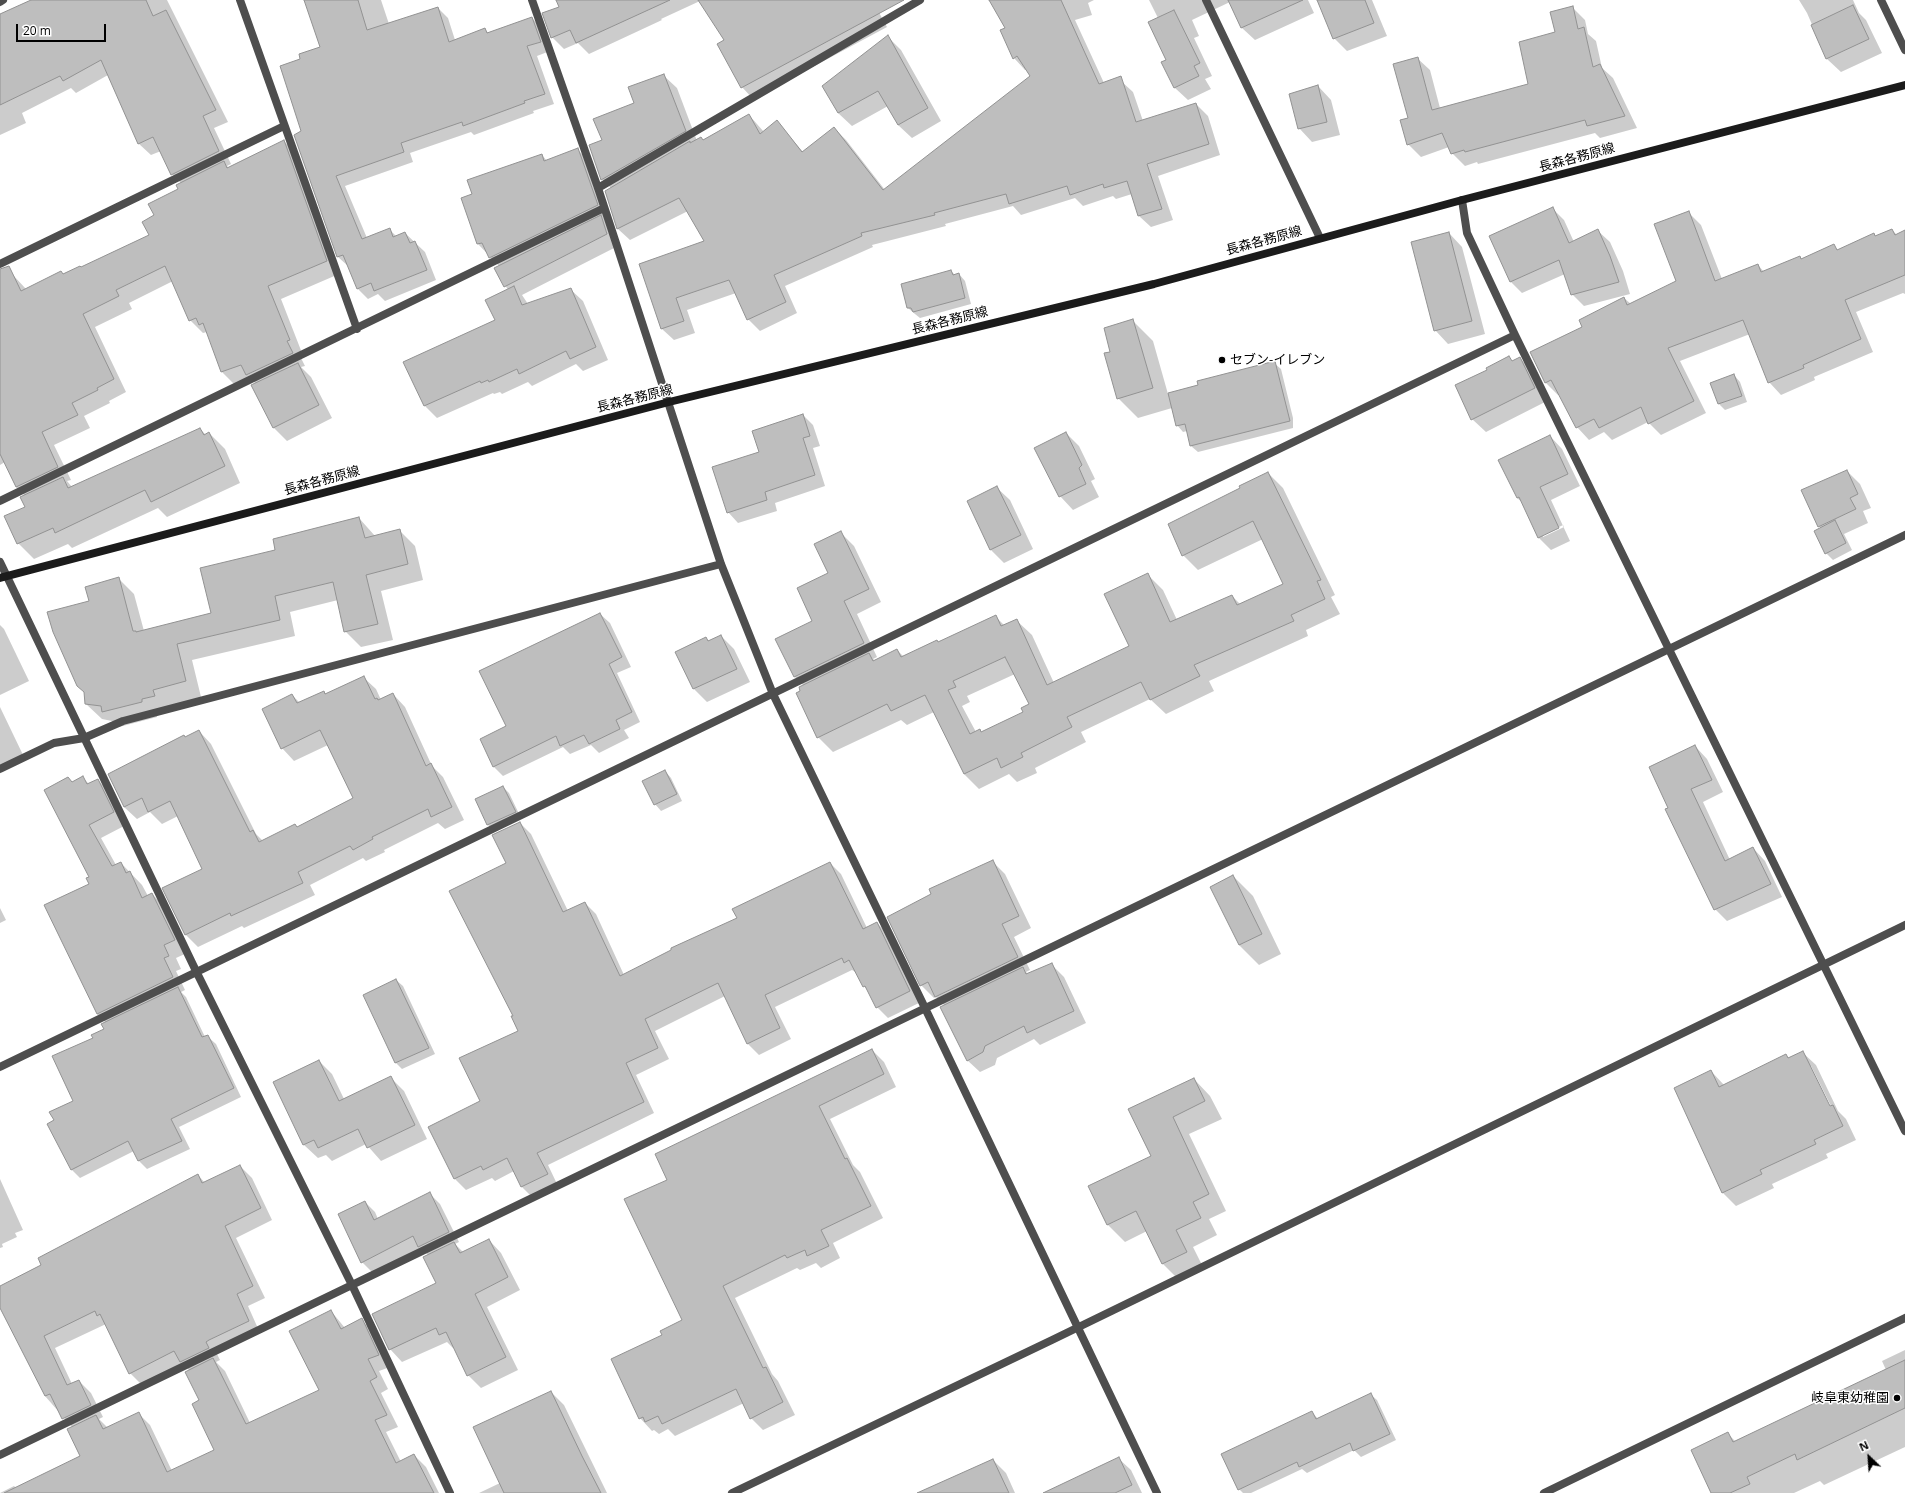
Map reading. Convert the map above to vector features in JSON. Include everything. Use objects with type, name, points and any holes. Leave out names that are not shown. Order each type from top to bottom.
[{"type":"main road","name":"長森各務原線","points":[[3,577],[669,402],[1154,284],[1462,200],[1905,85]]},
{"type":"street","points":[[240,0],[357,329]]},
{"type":"street","points":[[532,0],[598,188],[721,564],[773,694],[926,1008],[1077,1328],[1157,1493]]},
{"type":"street","points":[[598,188],[920,0]]},
{"type":"street","points":[[1206,0],[1320,238]]},
{"type":"street","points":[[1881,0],[1905,50]]},
{"type":"street","points":[[0,264],[284,126]]},
{"type":"street","points":[[1462,200],[1467,233],[1515,335],[1905,1131]]},
{"type":"street","points":[[0,501],[604,208]]},
{"type":"street","points":[[0,1067],[1515,335]]},
{"type":"street","points":[[0,1455],[1905,535]]},
{"type":"street","points":[[0,562],[3,577],[84,738],[196,971],[352,1285],[450,1493]]},
{"type":"street","points":[[0,769],[54,743],[84,738],[123,721],[721,564]]},
{"type":"street","points":[[732,1493],[1077,1328],[1905,925]]},
{"type":"street","points":[[1544,1493],[1905,1318]]},
{"type":"building","points":[[31,0],[146,0],[153,16],[166,10],[216,110],[203,116],[219,151],[171,175],[153,137],[138,144],[101,60],[63,81],[60,76],[0,105],[0,14]]},
{"type":"building","points":[[304,0],[358,0],[367,30],[438,7],[449,42],[485,28],[487,33],[532,17],[541,42],[527,46],[545,94],[463,126],[462,122],[401,143],[404,152],[336,176],[362,239],[390,228],[393,237],[405,232],[410,243],[415,241],[427,270],[374,291],[371,283],[357,289],[343,255],[337,257],[294,135],[301,131],[280,66],[300,59],[299,54],[320,47]]},
{"type":"building","points":[[556,0],[670,0],[576,43],[570,30],[551,38],[542,13],[559,7]]},
{"type":"building","points":[[698,0],[904,0],[741,88],[717,44],[724,40]]},
{"type":"building","points":[[989,0],[1061,0],[1099,84],[1121,76],[1136,122],[1196,103],[1209,144],[1147,164],[1162,209],[1138,216],[1127,181],[1104,188],[1103,184],[1070,195],[1067,186],[1009,204],[1006,194],[934,213],[935,215],[861,233],[862,236],[774,275],[786,302],[747,320],[729,280],[676,298],[684,321],[661,329],[639,264],[704,241],[679,198],[617,229],[605,191],[690,141],[690,143],[701,137],[703,140],[749,114],[760,134],[777,120],[802,152],[834,127],[883,190],[1030,76],[1017,56],[1013,59],[1000,30],[1005,28]]},
{"type":"building","points":[[1228,0],[1303,0],[1241,28]]},
{"type":"building","points":[[1317,0],[1365,0],[1374,23],[1333,39]]},
{"type":"building","points":[[1853,5],[1869,39],[1826,59],[1811,25]]},
{"type":"building","points":[[1573,6],[1578,29],[1584,27],[1593,67],[1600,64],[1625,116],[1587,126],[1585,120],[1465,152],[1464,150],[1451,154],[1442,133],[1407,145],[1400,120],[1408,118],[1393,64],[1418,57],[1432,110],[1528,84],[1519,42],[1555,32],[1550,12]]},
{"type":"building","points":[[1174,10],[1200,63],[1194,66],[1199,76],[1174,88],[1161,62],[1166,60],[1148,22]]},
{"type":"building","points":[[888,35],[928,108],[898,125],[878,91],[838,113],[822,86]]},
{"type":"building","points":[[664,74],[686,131],[601,180],[589,145],[602,140],[593,119],[634,103],[628,87]]},
{"type":"building","points":[[1318,85],[1327,122],[1298,129],[1289,94]]},
{"type":"building","points":[[284,140],[327,261],[268,286],[290,340],[287,341],[293,353],[246,375],[241,365],[221,372],[203,323],[199,325],[196,318],[189,321],[165,266],[116,290],[119,296],[83,314],[114,379],[97,388],[98,390],[72,403],[78,415],[42,432],[58,467],[16,487],[0,454],[0,269],[9,266],[21,291],[61,271],[63,274],[80,266],[81,267],[149,235],[142,222],[154,215],[148,204],[178,189],[176,185],[224,161],[227,168]]},
{"type":"building","points":[[578,148],[598,205],[489,258],[482,243],[477,244],[461,198],[472,194],[467,180],[542,154],[544,161]]},
{"type":"building","points":[[1553,207],[1569,243],[1598,229],[1610,256],[1619,282],[1571,295],[1559,260],[1510,282],[1489,236]]},
{"type":"building","points":[[1689,211],[1715,281],[1758,264],[1761,272],[1800,256],[1801,259],[1834,244],[1837,250],[1874,233],[1875,236],[1892,229],[1895,235],[1905,230],[1905,275],[1845,300],[1861,339],[1803,365],[1804,368],[1768,383],[1743,320],[1668,348],[1694,401],[1648,424],[1641,407],[1599,428],[1594,419],[1576,428],[1551,380],[1545,383],[1530,352],[1582,327],[1579,320],[1624,297],[1627,305],[1676,281],[1654,224]]},
{"type":"building","points":[[601,215],[607,234],[504,287],[494,268]]},
{"type":"building","points":[[1449,232],[1472,321],[1434,331],[1411,242]]},
{"type":"building","points":[[951,270],[953,275],[959,273],[965,298],[913,312],[911,308],[907,308],[901,284]]},
{"type":"building","points":[[514,286],[522,305],[571,288],[596,347],[570,359],[566,351],[519,374],[517,369],[489,382],[488,380],[481,383],[480,381],[424,406],[403,362],[495,320],[485,300]]},
{"type":"building","points":[[1133,319],[1153,388],[1117,399],[1104,353],[1110,352],[1104,328]]},
{"type":"building","points":[[1509,356],[1512,361],[1520,357],[1535,388],[1471,420],[1455,385],[1487,370],[1486,368]]},
{"type":"building","points":[[1275,361],[1290,421],[1190,446],[1185,424],[1176,426],[1168,393],[1198,385],[1197,381]]},
{"type":"building","points":[[298,363],[319,405],[273,428],[251,385]]},
{"type":"building","points":[[1734,374],[1742,396],[1718,404],[1710,383]]},
{"type":"building","points":[[803,414],[810,436],[803,438],[815,475],[765,492],[767,500],[727,513],[712,467],[759,452],[752,431]]},
{"type":"building","points":[[200,428],[204,435],[209,432],[225,466],[151,502],[145,490],[55,533],[53,528],[17,544],[4,516],[25,507],[20,497],[63,477],[68,488]]},
{"type":"building","points":[[1066,432],[1082,465],[1079,468],[1086,484],[1059,497],[1034,448]]},
{"type":"building","points":[[1550,435],[1568,474],[1540,487],[1559,528],[1538,538],[1519,497],[1517,498],[1498,460]]},
{"type":"building","points":[[1847,470],[1858,494],[1850,498],[1856,509],[1818,527],[1801,490]]},
{"type":"building","points":[[1268,472],[1321,580],[1317,581],[1325,599],[1291,615],[1294,621],[1194,665],[1200,676],[1150,700],[1141,682],[1067,717],[1072,727],[1021,753],[1023,757],[1001,768],[997,758],[964,774],[925,695],[891,711],[887,704],[817,738],[796,693],[800,691],[799,687],[869,653],[873,661],[897,649],[901,657],[937,640],[938,642],[996,615],[1001,626],[1017,619],[1047,685],[1129,646],[1104,594],[1148,573],[1170,622],[1232,595],[1237,605],[1283,584],[1253,521],[1182,556],[1168,524],[1240,488],[1239,486]],"holes":[[[1005,657],[1029,704],[1021,708],[1023,712],[981,732],[980,729],[970,734],[948,690],[956,687],[953,681]]]},
{"type":"building","points":[[997,486],[1021,535],[990,550],[967,501]]},
{"type":"building","points":[[359,517],[365,538],[400,529],[408,564],[366,575],[378,624],[344,632],[333,582],[275,596],[280,620],[177,644],[186,681],[153,690],[155,696],[142,699],[142,702],[102,712],[101,706],[85,704],[84,692],[77,686],[53,632],[47,612],[89,601],[85,587],[119,577],[133,631],[136,632],[211,613],[200,568],[275,550],[273,539]]},
{"type":"building","points":[[1835,520],[1846,543],[1825,554],[1814,531]]},
{"type":"building","points":[[841,531],[869,589],[844,601],[864,643],[794,677],[775,639],[812,621],[797,588],[828,573],[814,544]]},
{"type":"building","points":[[600,613],[622,657],[609,664],[632,712],[616,720],[620,729],[589,744],[584,735],[560,746],[556,736],[493,767],[480,739],[506,726],[479,671]]},
{"type":"building","points":[[721,635],[737,669],[693,689],[675,652],[706,637],[708,641]]},
{"type":"building","points":[[364,676],[375,699],[377,698],[378,700],[393,693],[426,766],[431,763],[452,807],[431,817],[428,809],[372,837],[373,839],[353,850],[350,846],[298,872],[303,883],[231,916],[230,913],[185,935],[162,888],[202,869],[170,801],[148,812],[142,798],[124,807],[108,774],[184,735],[185,737],[199,730],[250,832],[253,830],[259,842],[295,824],[297,827],[353,798],[320,730],[281,749],[262,709],[292,694],[297,703],[324,691],[325,694]]},
{"type":"building","points":[[1695,745],[1712,780],[1691,789],[1725,861],[1753,847],[1771,884],[1714,910],[1665,809],[1668,808],[1649,767]]},
{"type":"building","points":[[665,770],[677,794],[654,805],[642,781]]},
{"type":"building","points":[[83,776],[87,784],[98,779],[114,812],[89,825],[112,866],[121,862],[126,873],[130,871],[142,898],[152,893],[175,940],[164,945],[169,956],[164,958],[173,977],[97,1014],[44,905],[89,884],[86,878],[89,877],[44,790],[68,777],[72,782]]},
{"type":"building","points":[[503,786],[516,812],[487,825],[475,799]]},
{"type":"building","points":[[520,822],[563,912],[585,902],[620,976],[671,950],[671,948],[737,918],[732,909],[830,862],[863,929],[877,922],[910,991],[876,1008],[849,960],[844,963],[842,958],[765,995],[780,1028],[747,1044],[718,983],[645,1019],[658,1048],[626,1063],[644,1102],[537,1153],[548,1174],[521,1187],[507,1158],[483,1170],[481,1166],[454,1179],[428,1127],[480,1101],[459,1058],[518,1031],[511,1016],[513,1016],[449,891],[506,863],[492,835]]},
{"type":"building","points":[[993,860],[1019,916],[1002,924],[1018,957],[935,997],[928,982],[920,986],[887,917],[931,894],[929,889]]},
{"type":"building","points":[[1233,875],[1262,934],[1239,945],[1210,887]]},
{"type":"building","points":[[1052,963],[1074,1011],[1027,1033],[1024,1026],[985,1046],[983,1052],[967,1061],[940,1007],[1023,967],[1026,974]]},
{"type":"building","points":[[396,979],[429,1048],[395,1063],[363,995]]},
{"type":"building","points":[[178,987],[202,1037],[208,1035],[234,1088],[171,1119],[182,1141],[138,1161],[128,1141],[71,1170],[47,1124],[54,1120],[49,1112],[73,1101],[52,1056],[93,1038],[91,1035],[104,1029],[101,1024]]},
{"type":"building","points":[[872,1049],[884,1074],[819,1106],[845,1159],[847,1158],[871,1206],[821,1230],[829,1246],[807,1256],[805,1250],[787,1258],[785,1255],[723,1286],[763,1368],[766,1367],[783,1402],[750,1419],[736,1389],[662,1424],[658,1416],[645,1422],[643,1417],[639,1419],[611,1359],[662,1335],[660,1331],[682,1320],[624,1199],[667,1180],[655,1154]]},
{"type":"building","points":[[1803,1051],[1830,1106],[1833,1105],[1843,1126],[1814,1140],[1816,1144],[1760,1170],[1762,1174],[1722,1193],[1674,1088],[1711,1070],[1719,1087],[1786,1054],[1788,1058]]},
{"type":"building","points":[[319,1060],[339,1101],[391,1076],[415,1125],[367,1148],[358,1129],[318,1148],[314,1140],[303,1145],[273,1082]]},
{"type":"building","points":[[1194,1078],[1205,1101],[1173,1117],[1209,1194],[1193,1202],[1201,1218],[1176,1230],[1187,1252],[1162,1264],[1136,1211],[1107,1225],[1088,1186],[1151,1156],[1128,1109]]},
{"type":"building","points":[[240,1165],[261,1208],[225,1226],[253,1286],[237,1294],[249,1321],[209,1340],[206,1342],[209,1348],[180,1362],[174,1351],[129,1374],[100,1314],[97,1316],[95,1311],[44,1336],[67,1385],[79,1380],[91,1405],[62,1419],[50,1394],[45,1396],[0,1308],[0,1286],[41,1265],[38,1258],[198,1174],[202,1183]]},
{"type":"building","points":[[430,1192],[449,1232],[418,1247],[413,1236],[361,1263],[338,1214],[365,1201],[374,1220]]},
{"type":"building","points":[[489,1239],[508,1277],[475,1294],[506,1357],[467,1376],[446,1332],[439,1335],[436,1328],[389,1350],[372,1314],[436,1283],[423,1257],[454,1242],[460,1253]]},
{"type":"building","points":[[331,1310],[341,1329],[362,1318],[379,1355],[368,1359],[377,1377],[370,1381],[387,1415],[375,1420],[396,1463],[414,1454],[434,1493],[4,1493],[80,1456],[67,1429],[96,1415],[103,1429],[139,1412],[167,1472],[214,1450],[192,1404],[199,1400],[185,1372],[213,1358],[246,1424],[319,1390],[289,1331]]},
{"type":"building","points":[[1905,1360],[1905,1408],[1797,1460],[1795,1454],[1747,1477],[1750,1484],[1730,1493],[1711,1493],[1691,1450],[1728,1432],[1733,1442]]},
{"type":"building","points":[[551,1391],[601,1493],[504,1493],[473,1427]]},
{"type":"building","points":[[1371,1393],[1390,1434],[1353,1451],[1350,1443],[1299,1467],[1297,1462],[1238,1490],[1221,1454],[1312,1411],[1316,1419]]},
{"type":"building","points":[[1119,1457],[1132,1485],[1115,1493],[1043,1493]]},
{"type":"building","points":[[993,1459],[1009,1493],[917,1493]]},
{"type":"place","name":"セブン-イレブン","points":[[1222,360]]},
{"type":"place","name":"岐阜東幼稚園","points":[[1897,1398]]}]
